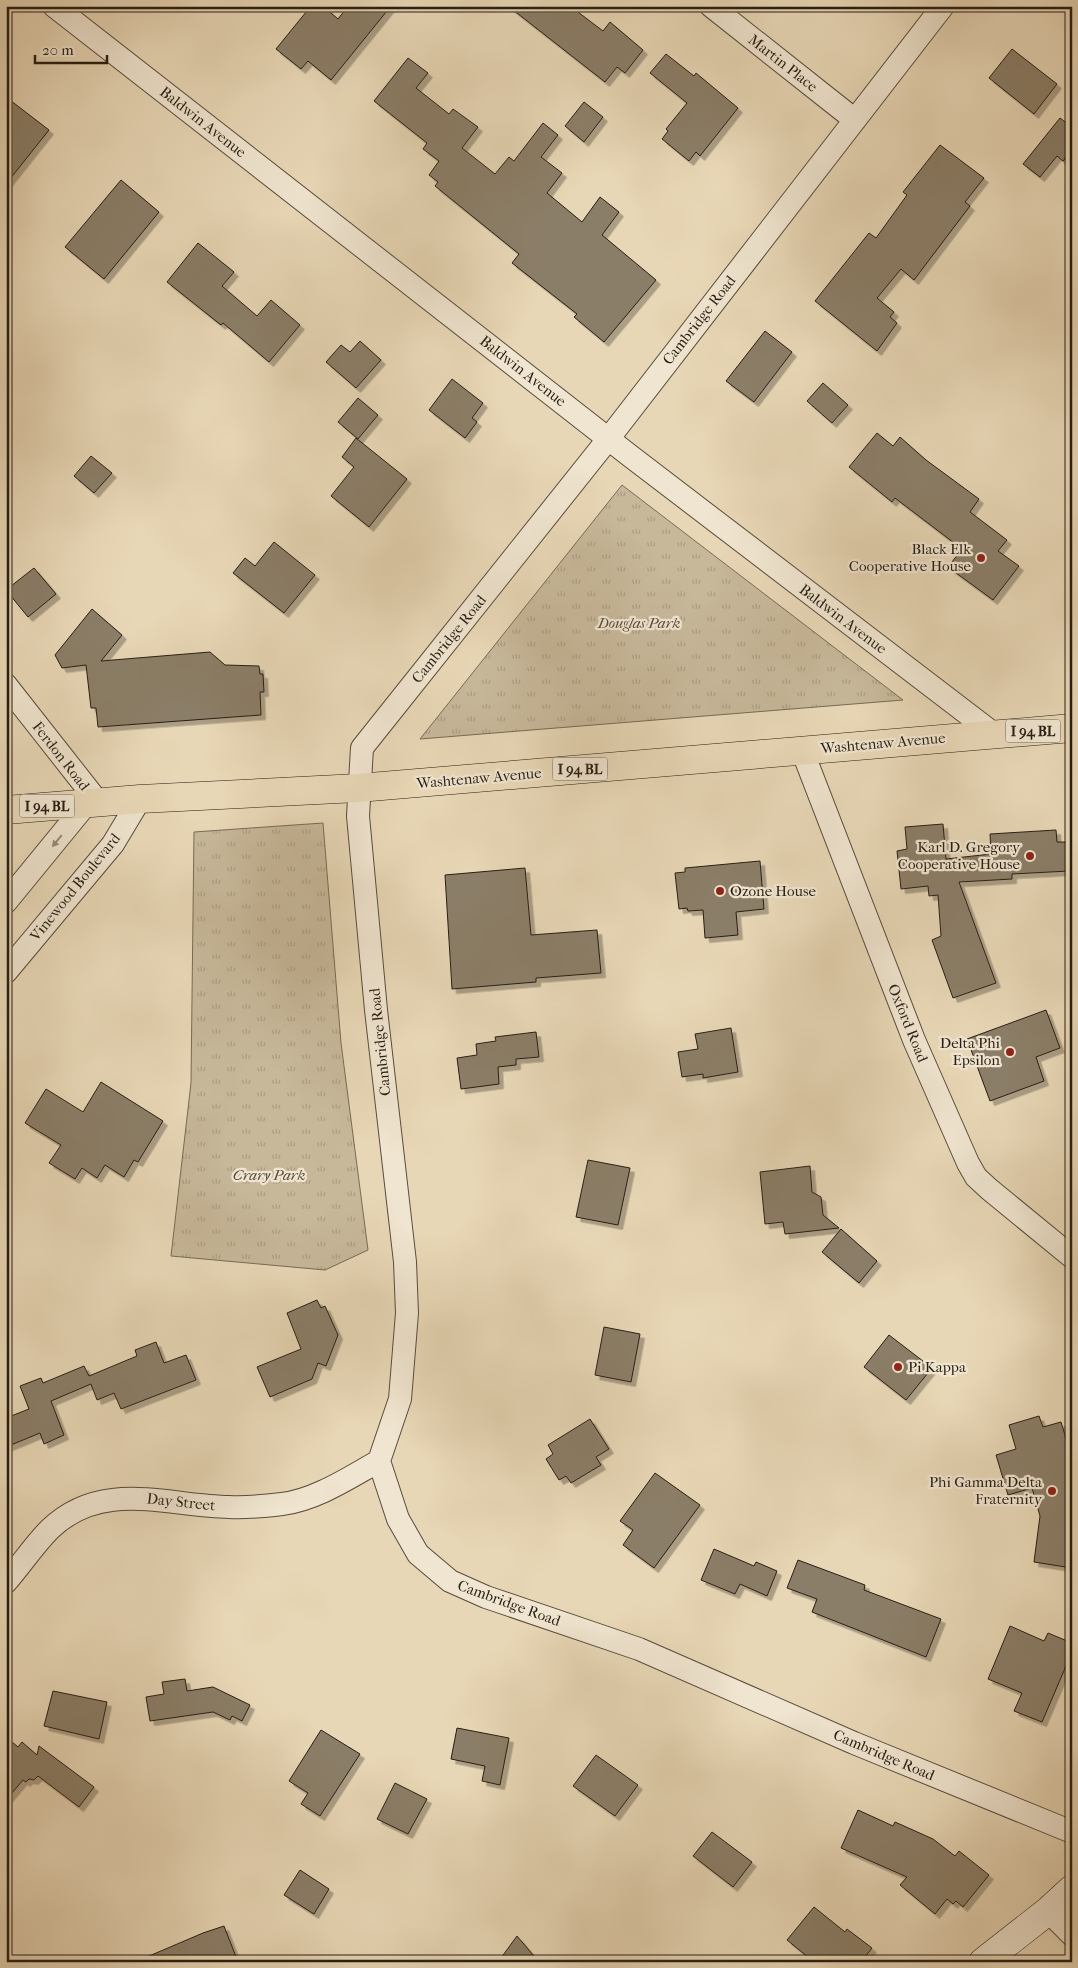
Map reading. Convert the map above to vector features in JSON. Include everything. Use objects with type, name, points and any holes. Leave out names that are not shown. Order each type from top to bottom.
[{"type":"main road","name":"Washtenaw Avenue","points":[[6,810],[140,799],[358,788],[1072,728]]},
{"type":"street","name":"Baldwin Avenue","points":[[54,6],[608,438],[994,734]]},
{"type":"street","name":"Martin Place","points":[[711,6],[855,120]]},
{"type":"street","name":"Cambridge Road","points":[[944,6],[608,438],[362,748],[358,788],[360,835],[376,1010],[405,1262],[407,1313],[400,1399],[380,1461],[398,1519],[418,1554],[450,1581],[486,1597],[639,1649],[854,1743],[1072,1832]]},
{"type":"street","name":"Ferdon Road","points":[[6,685],[93,802]]},
{"type":"street","name":"Oxford Road","points":[[802,750],[914,1040],[968,1163],[976,1177],[989,1189],[1072,1257]]},
{"type":"street","name":"Vinewood Boulevard","points":[[6,972],[113,844],[140,799]]},
{"type":"street","points":[[6,902],[93,802]]},
{"type":"street","name":"Day Street","points":[[6,1582],[51,1528],[75,1512],[100,1502],[124,1497],[229,1507],[284,1504],[312,1496],[380,1461]]},
{"type":"street","points":[[983,1962],[1048,1911],[1072,1889]]},
{"type":"street","points":[[1048,1911],[1072,1935]]},
{"type":"green space","name":"Douglas Park","points":[[622,485],[903,700],[420,739]]},
{"type":"green space","name":"Crary Park","points":[[323,823],[341,1043],[368,1250],[325,1270],[171,1256],[191,1083],[194,832]]},
{"type":"building","points":[[311,6],[323,6],[338,19],[348,6],[391,6],[331,80],[308,61],[301,69],[276,49]]},
{"type":"building","points":[[508,6],[570,6],[603,31],[610,22],[643,50],[625,73],[617,67],[605,82]]},
{"type":"building","points":[[1012,49],[1057,84],[1034,114],[989,78]]},
{"type":"building","points":[[666,54],[694,76],[696,73],[738,108],[700,156],[696,152],[689,161],[662,139],[668,131],[666,129],[687,103],[650,73]]},
{"type":"building","points":[[408,58],[428,73],[416,88],[449,114],[453,109],[478,127],[462,148],[495,174],[509,157],[514,161],[543,123],[558,135],[541,157],[562,173],[547,193],[582,222],[600,197],[619,212],[602,235],[656,280],[604,342],[574,317],[577,314],[512,263],[519,254],[435,186],[438,182],[429,175],[439,161],[423,149],[427,143],[374,101]]},
{"type":"building","points":[[6,97],[49,130],[6,184]]},
{"type":"building","points":[[584,102],[603,117],[584,142],[565,126]]},
{"type":"building","points":[[1060,118],[1072,127],[1072,150],[1063,161],[1057,156],[1040,177],[1023,164]]},
{"type":"building","points":[[940,145],[984,178],[965,202],[970,206],[914,280],[901,269],[877,298],[894,312],[890,317],[897,323],[877,351],[815,301],[869,233],[876,238],[907,195],[903,192]]},
{"type":"building","points":[[121,180],[159,212],[104,279],[65,247]]},
{"type":"building","points":[[198,243],[234,272],[222,286],[257,316],[271,300],[300,325],[269,362],[223,323],[221,325],[167,282]]},
{"type":"building","points":[[765,331],[792,352],[754,402],[726,381]]},
{"type":"building","points":[[360,341],[381,360],[356,388],[326,362],[341,345],[350,352]]},
{"type":"building","points":[[452,379],[483,403],[472,418],[477,422],[465,438],[429,410]]},
{"type":"building","points":[[823,383],[848,405],[832,423],[807,401]]},
{"type":"building","points":[[358,398],[378,415],[358,439],[338,422]]},
{"type":"building","points":[[877,433],[893,446],[900,437],[926,460],[979,499],[970,512],[1007,540],[998,551],[1019,566],[993,600],[948,567],[962,549],[895,498],[892,502],[849,467]]},
{"type":"building","points":[[356,438],[407,479],[369,527],[331,496],[354,467],[342,457]]},
{"type":"building","points":[[91,456],[112,473],[94,493],[74,476]]},
{"type":"building","points":[[274,542],[315,575],[284,613],[233,573],[245,558],[255,566]]},
{"type":"building","points":[[34,568],[56,594],[28,617],[6,590]]},
{"type":"building","points":[[92,609],[122,635],[101,661],[210,652],[225,665],[259,666],[260,674],[263,674],[264,692],[260,692],[261,715],[98,727],[96,708],[91,708],[86,665],[62,668],[55,655]]},
{"type":"building","points":[[943,824],[946,859],[991,854],[990,834],[1056,830],[1057,842],[1067,842],[1069,871],[1012,874],[1012,879],[959,882],[996,983],[953,998],[932,940],[941,936],[938,895],[929,896],[928,886],[901,889],[897,851],[907,849],[905,827]]},
{"type":"building","name":"Ozone House","points":[[760,861],[764,909],[736,912],[738,935],[705,938],[703,910],[688,911],[687,908],[679,909],[675,873],[685,872],[685,868]]},
{"type":"building","points":[[525,868],[531,935],[597,930],[601,973],[536,978],[536,982],[452,989],[445,875]]},
{"type":"building","name":"Delta Phi Epsilon","points":[[1046,1010],[1060,1048],[1036,1057],[1044,1081],[990,1101],[967,1039]]},
{"type":"building","points":[[731,1028],[738,1072],[703,1078],[703,1074],[682,1077],[678,1052],[698,1049],[695,1034]]},
{"type":"building","points":[[536,1032],[539,1057],[516,1059],[516,1065],[498,1067],[499,1084],[461,1089],[457,1058],[477,1055],[476,1044],[496,1041],[495,1037]]},
{"type":"building","points":[[101,1082],[163,1121],[138,1162],[134,1160],[124,1177],[105,1165],[97,1178],[82,1168],[75,1179],[49,1163],[61,1145],[25,1123],[46,1089],[83,1112]]},
{"type":"building","points":[[588,1160],[630,1168],[618,1225],[576,1217]]},
{"type":"building","points":[[810,1166],[812,1192],[821,1197],[823,1215],[839,1228],[785,1234],[783,1222],[765,1224],[760,1172]]},
{"type":"building","points":[[841,1229],[877,1261],[859,1283],[822,1252]]},
{"type":"building","points":[[317,1300],[321,1308],[325,1306],[338,1335],[326,1366],[318,1363],[312,1379],[270,1397],[257,1367],[301,1349],[287,1313]]},
{"type":"building","points":[[604,1327],[640,1334],[631,1382],[595,1375]]},
{"type":"building","name":"Pi Kappa","points":[[889,1335],[932,1368],[906,1400],[864,1367]]},
{"type":"building","points":[[156,1342],[164,1363],[186,1355],[196,1380],[121,1409],[114,1393],[97,1400],[91,1384],[51,1401],[64,1435],[44,1444],[40,1433],[6,1447],[6,1418],[29,1409],[20,1386],[41,1378],[43,1383],[84,1366],[89,1376],[137,1356],[135,1350]]},
{"type":"building","name":"Phi Gamma Delta Fraternity","points":[[1039,1416],[1043,1427],[1061,1422],[1072,1458],[1072,1568],[1034,1562],[1040,1516],[1032,1488],[1008,1495],[996,1455],[1016,1449],[1009,1425]]},
{"type":"building","points":[[590,1419],[609,1449],[596,1457],[601,1465],[571,1483],[566,1476],[559,1480],[546,1459],[553,1454],[548,1445]]},
{"type":"building","points":[[655,1473],[700,1505],[654,1568],[623,1545],[633,1530],[620,1521]]},
{"type":"building","points":[[714,1549],[754,1566],[756,1562],[777,1571],[767,1596],[740,1584],[735,1594],[701,1580]]},
{"type":"building","points":[[798,1560],[865,1585],[864,1590],[941,1619],[926,1657],[812,1612],[817,1599],[787,1588]]},
{"type":"building","points":[[1010,1626],[1044,1641],[1048,1633],[1072,1643],[1072,1652],[1042,1722],[1014,1711],[1022,1693],[988,1679]]},
{"type":"building","points":[[185,1679],[187,1691],[213,1687],[250,1705],[242,1721],[232,1716],[230,1720],[213,1712],[150,1721],[146,1697],[164,1694],[162,1682]]},
{"type":"building","points":[[53,1691],[107,1702],[99,1739],[44,1726]]},
{"type":"building","points":[[457,1728],[509,1738],[500,1785],[482,1781],[485,1766],[451,1759]]},
{"type":"building","points":[[321,1730],[360,1754],[320,1816],[301,1804],[308,1793],[289,1781]]},
{"type":"building","points":[[6,1737],[18,1747],[22,1742],[37,1755],[39,1746],[94,1787],[79,1807],[38,1776],[34,1780],[29,1779],[26,1782],[23,1780],[6,1800]]},
{"type":"building","points":[[596,1755],[638,1785],[615,1816],[573,1786]]},
{"type":"building","points":[[395,1783],[427,1799],[408,1834],[377,1819]]},
{"type":"building","points":[[858,1810],[893,1826],[895,1822],[933,1839],[955,1856],[959,1851],[989,1875],[963,1907],[956,1901],[953,1904],[947,1899],[935,1914],[900,1885],[907,1877],[841,1848]]},
{"type":"building","points":[[712,1832],[752,1862],[733,1887],[693,1856]]},
{"type":"building","points":[[300,1870],[329,1889],[314,1914],[284,1895]]},
{"type":"building","points":[[814,1907],[845,1932],[847,1929],[872,1948],[861,1962],[814,1962],[787,1940]]},
{"type":"building","points":[[224,1926],[238,1962],[135,1962],[203,1933]]},
{"type":"building","points":[[517,1936],[539,1962],[498,1962]]},
{"type":"place","name":"Black Elk Cooperative House","points":[[981,558]]},
{"type":"place","name":"Karl D. Gregory Cooperative House","points":[[1030,856]]},
{"type":"place","name":"Ozone House","points":[[720,891]]},
{"type":"place","name":"Delta Phi Epsilon","points":[[1010,1052]]},
{"type":"place","name":"Pi Kappa","points":[[898,1367]]},
{"type":"place","name":"Phi Gamma Delta Fraternity","points":[[1052,1491]]}]
